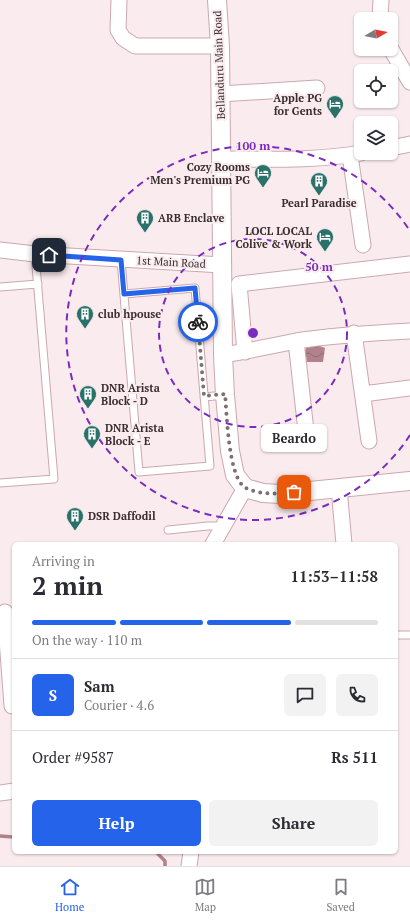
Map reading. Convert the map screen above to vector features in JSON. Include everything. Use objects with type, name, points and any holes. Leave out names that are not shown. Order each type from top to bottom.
[{"type":"street","points":[[119,0],[118,30],[123,38],[135,46],[220,46]]},
{"type":"street","name":"Bellanduru Main Road","points":[[216,0],[220,46],[223,355],[225,394],[230,451],[235,475],[245,488]]},
{"type":"street","points":[[380,12],[381,0]]},
{"type":"street","points":[[395,56],[410,82]]},
{"type":"street","points":[[220,94],[317,88]]},
{"type":"street","points":[[398,147],[410,144]]},
{"type":"street","points":[[222,159],[284,159],[354,154]]},
{"type":"street","points":[[355,160],[362,245]]},
{"type":"street","name":"1st Main Road","points":[[0,250],[121,260],[222,265]]},
{"type":"street","points":[[244,352],[239,284],[410,264]]},
{"type":"street","points":[[223,355],[296,341],[354,333],[410,331]]},
{"type":"street","points":[[354,333],[369,440]]},
{"type":"street","points":[[296,341],[307,440]]},
{"type":"street","points":[[363,394],[410,388]]},
{"type":"street","points":[[214,542],[245,488],[263,493],[280,494],[410,481]]},
{"type":"street","points":[[339,488],[344,542]]},
{"type":"street","points":[[6,612],[12,706]]},
{"type":"street","points":[[0,792],[12,791]]},
{"type":"street","points":[[189,866],[191,854]]},
{"type":"lane","points":[[0,483],[54,479],[35,254]]},
{"type":"lane","points":[[121,260],[139,472],[210,466],[195,288],[124,294]]},
{"type":"lane","points":[[0,287],[38,284]]},
{"type":"lane","points":[[204,396],[225,394]]},
{"type":"lane","points":[[168,530],[223,526]]},
{"type":"lane","points":[[398,635],[410,635]]},
{"type":"water","points":[[317,345],[325,348],[323,362],[307,362],[305,351],[306,348]]},
{"type":"waterway","points":[[0,836],[12,837]]},
{"type":"waterway","points":[[158,854],[165,861],[165,866]]},
{"type":"way so far","points":[[198,322],[204,396],[225,394],[230,451],[235,475],[245,488],[263,493],[280,494],[294,492]]},
{"type":"place","name":"Apple PG for Gents","points":[[335,119]]},
{"type":"place","name":"Cozy Rooms Men's Premium PG","points":[[263,188]]},
{"type":"place","name":"Pearl Paradise","points":[[319,196]]},
{"type":"place","name":"ARB Enclave","points":[[145,233]]},
{"type":"place","name":"LOCL LOCAL Colive & Work","points":[[325,252]]},
{"type":"place","name":"club hpouse","points":[[85,329]]},
{"type":"place","name":"DNR Arista Block - D","points":[[88,409]]},
{"type":"place","name":"DNR Arista Block - E","points":[[92,449]]},
{"type":"place","name":"Beardo","points":[[294,492]]},
{"type":"place","name":"DSR Daffodil","points":[[75,531]]},
{"type":"route","points":[[49,255],[121,260],[124,294],[195,288],[198,322]]}]
